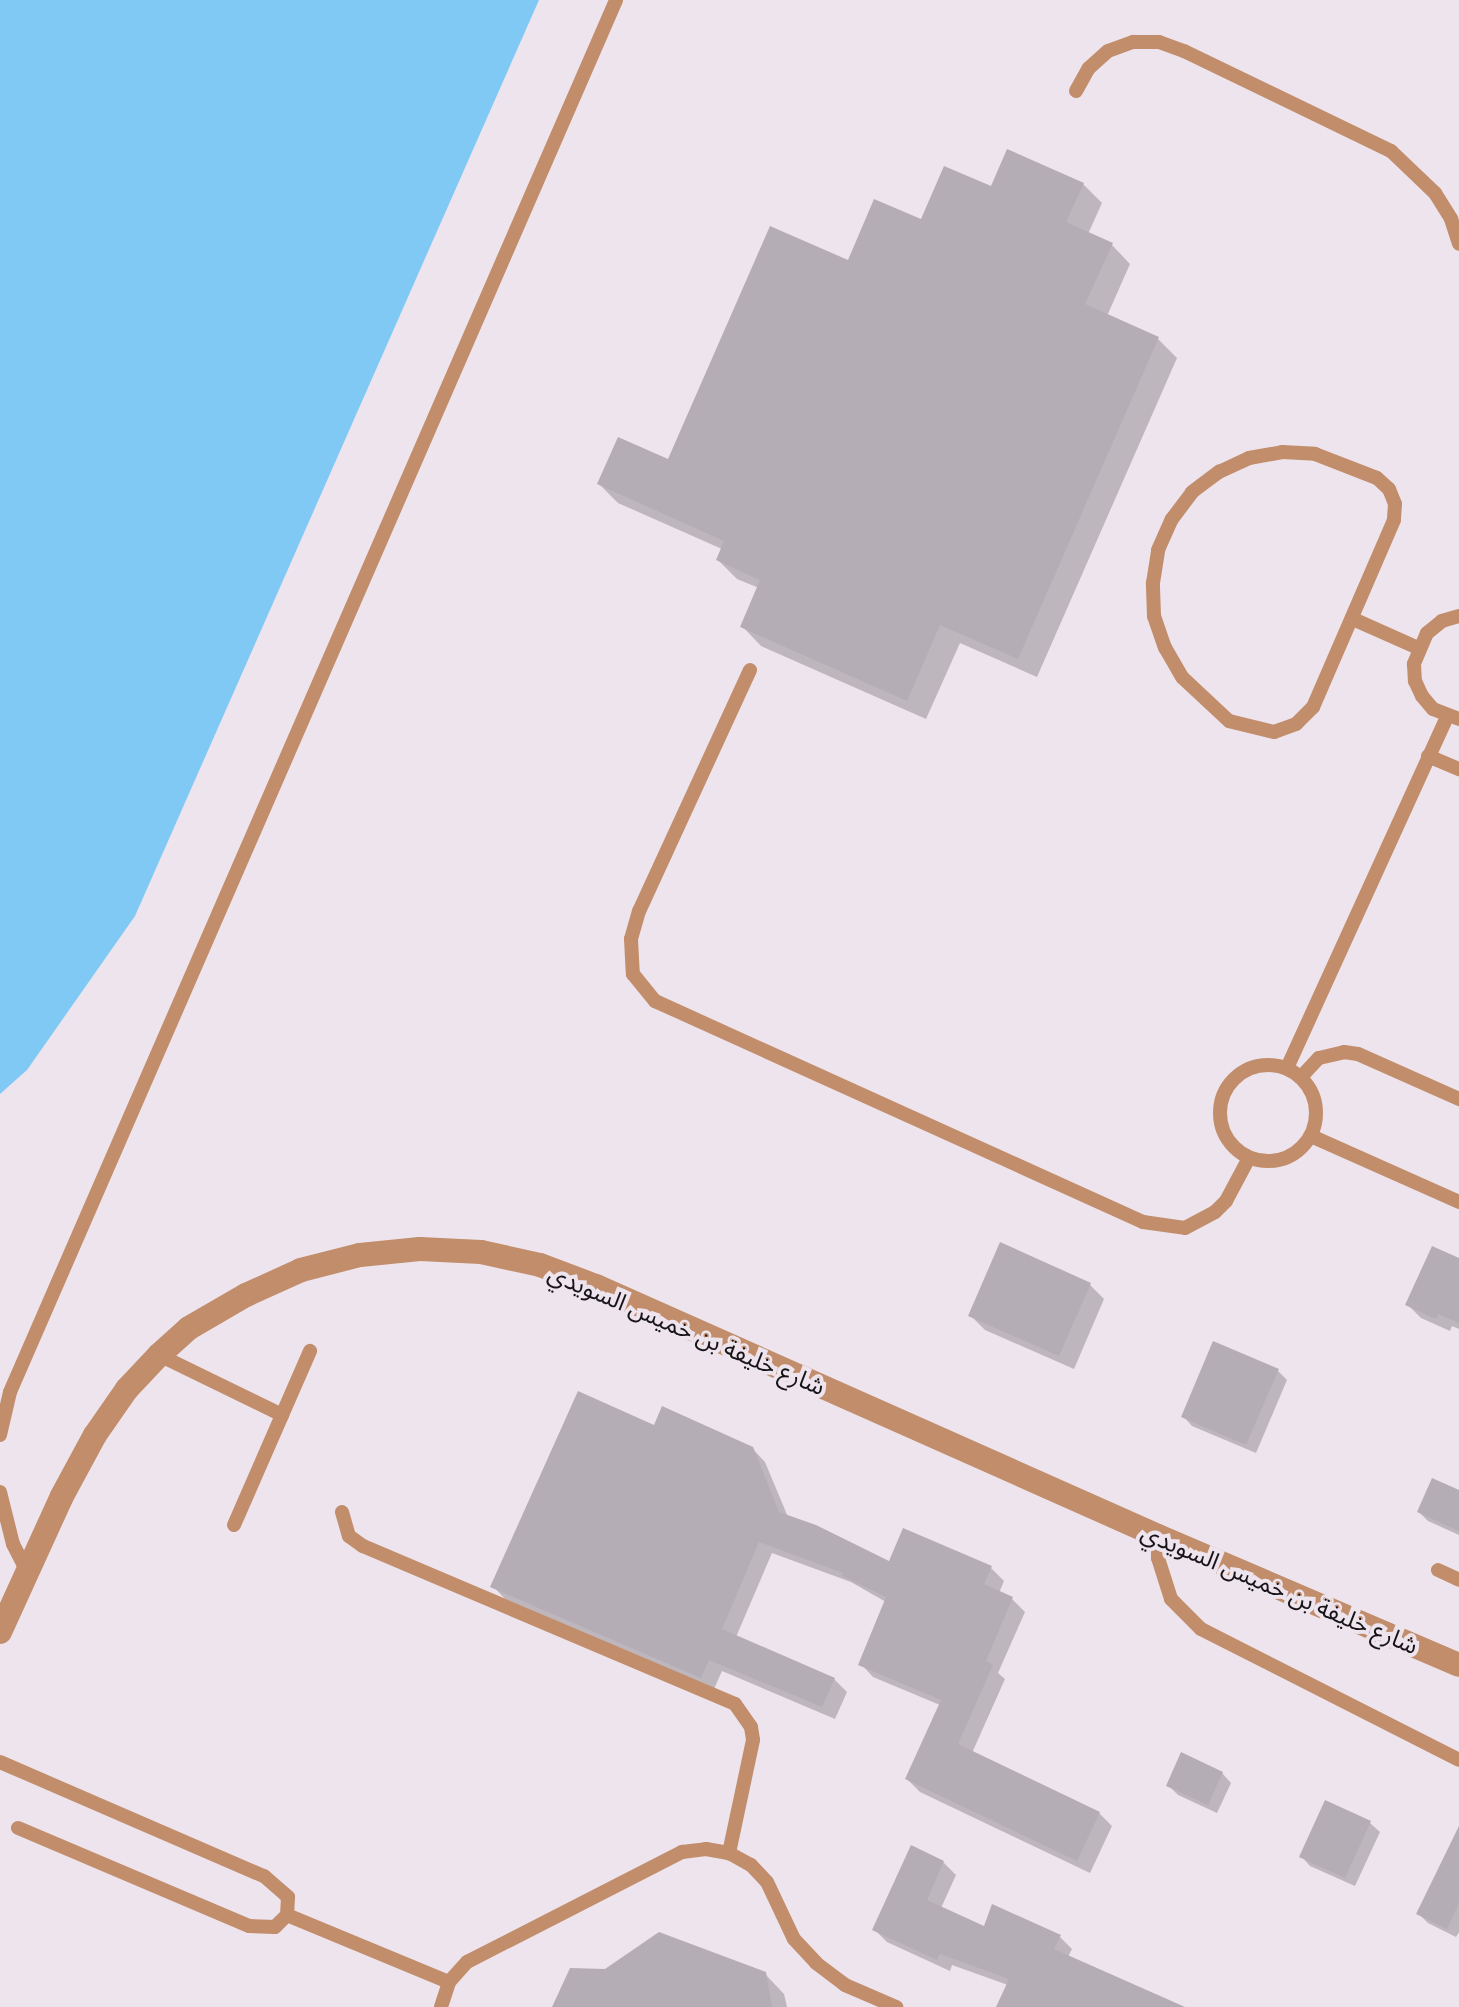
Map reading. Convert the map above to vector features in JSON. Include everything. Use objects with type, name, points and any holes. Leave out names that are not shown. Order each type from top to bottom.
[{"type":"street","name":"شارع خليفة بن خميس السويدي","points":[[0,1632],[95,1435],[127,1389],[159,1355],[189,1328],[246,1295],[301,1270],[375,1253],[420,1249],[481,1252],[540,1265],[596,1286],[1158,1536],[1459,1665]]},
{"type":"lane","points":[[0,1435],[10,1392],[616,0]]},
{"type":"lane","points":[[1076,91],[1089,68],[1108,51],[1133,42],[1159,42],[1184,51],[1391,151],[1435,193],[1451,219],[1459,244]]},
{"type":"lane","points":[[1282,452],[1315,454],[1377,478],[1389,489],[1395,504],[1394,520],[1353,619],[1306,716],[1274,732],[1229,721],[1182,677],[1165,648],[1154,616],[1156,561],[1172,519],[1192,492],[1219,472],[1249,458],[1282,452]]},
{"type":"lane","points":[[1287,1068],[1428,756],[1453,718],[1433,709],[1415,681],[1414,664],[1418,648],[1434,627],[1459,616]]},
{"type":"lane","points":[[1353,619],[1418,648]]},
{"type":"lane","points":[[750,670],[639,911],[631,939],[633,974],[655,1001],[1152,1225],[1185,1228],[1215,1212],[1226,1201],[1249,1158]]},
{"type":"lane","points":[[1428,756],[1459,769]]},
{"type":"lane","points":[[1301,1077],[1319,1058],[1344,1052],[1358,1054],[1459,1099]]},
{"type":"lane","points":[[1257,1065],[1287,1068],[1301,1077],[1316,1105],[1316,1121],[1311,1136],[1290,1156],[1263,1162],[1249,1158],[1226,1139],[1219,1109],[1223,1094],[1231,1081],[1257,1065]]},
{"type":"lane","points":[[1311,1136],[1459,1202]]},
{"type":"lane","points":[[234,1525],[310,1351]]},
{"type":"lane","points":[[159,1355],[282,1415]]},
{"type":"lane","points":[[0,1492],[13,1544],[27,1572]]},
{"type":"lane","points":[[342,1512],[349,1536],[363,1546],[735,1704],[751,1727],[753,1740],[729,1853]]},
{"type":"lane","points":[[1158,1536],[1158,1558],[1171,1599],[1201,1629],[1459,1760]]},
{"type":"lane","points":[[1438,1570],[1459,1580]]},
{"type":"lane","points":[[0,1762],[264,1876],[288,1897],[287,1915],[275,1927],[249,1926],[18,1828]]},
{"type":"lane","points":[[441,2007],[449,1982],[467,1962],[682,1852],[706,1849],[729,1853],[751,1865],[767,1882],[794,1939],[816,1963],[845,1985],[896,2007]]},
{"type":"lane","points":[[287,1915],[449,1982]]},
{"type":"water","points":[[0,0],[539,0],[135,916],[27,1070],[0,1094]]},
{"type":"building","points":[[1007,149],[1084,183],[1066,222],[1113,243],[1085,304],[1159,337],[1018,659],[940,625],[907,701],[740,627],[760,580],[716,560],[724,541],[597,484],[618,437],[668,459],[770,226],[848,260],[874,199],[921,219],[944,166],[991,186]]},
{"type":"building","points":[[1000,1242],[1091,1283],[1059,1356],[968,1316]]},
{"type":"building","points":[[1432,1246],[1459,1258],[1459,1323],[1438,1314],[1436,1319],[1405,1305]]},
{"type":"building","points":[[1213,1341],[1279,1369],[1246,1445],[1181,1417]]},
{"type":"building","points":[[578,1391],[654,1425],[662,1406],[753,1447],[779,1512],[816,1525],[889,1561],[903,1528],[992,1566],[984,1584],[1013,1597],[986,1661],[993,1665],[958,1744],[1100,1812],[1077,1861],[905,1779],[941,1700],[858,1665],[886,1597],[842,1576],[843,1573],[759,1542],[722,1629],[835,1678],[822,1707],[709,1660],[701,1678],[490,1587]]},
{"type":"building","points":[[1432,1478],[1459,1490],[1459,1531],[1417,1512]]},
{"type":"building","points":[[1181,1752],[1223,1772],[1208,1805],[1166,1786]]},
{"type":"building","points":[[1325,1800],[1371,1821],[1345,1878],[1299,1857]]},
{"type":"building","points":[[1459,1826],[1459,1903],[1447,1929],[1416,1914]]},
{"type":"building","points":[[911,1845],[944,1861],[927,1900],[984,1926],[992,1904],[1061,1935],[1054,1949],[1185,2007],[996,2007],[1009,1979],[940,1954],[937,1960],[872,1930]]},
{"type":"building","points":[[659,1932],[766,1972],[772,2007],[552,2007],[570,1968],[605,1969]]}]
